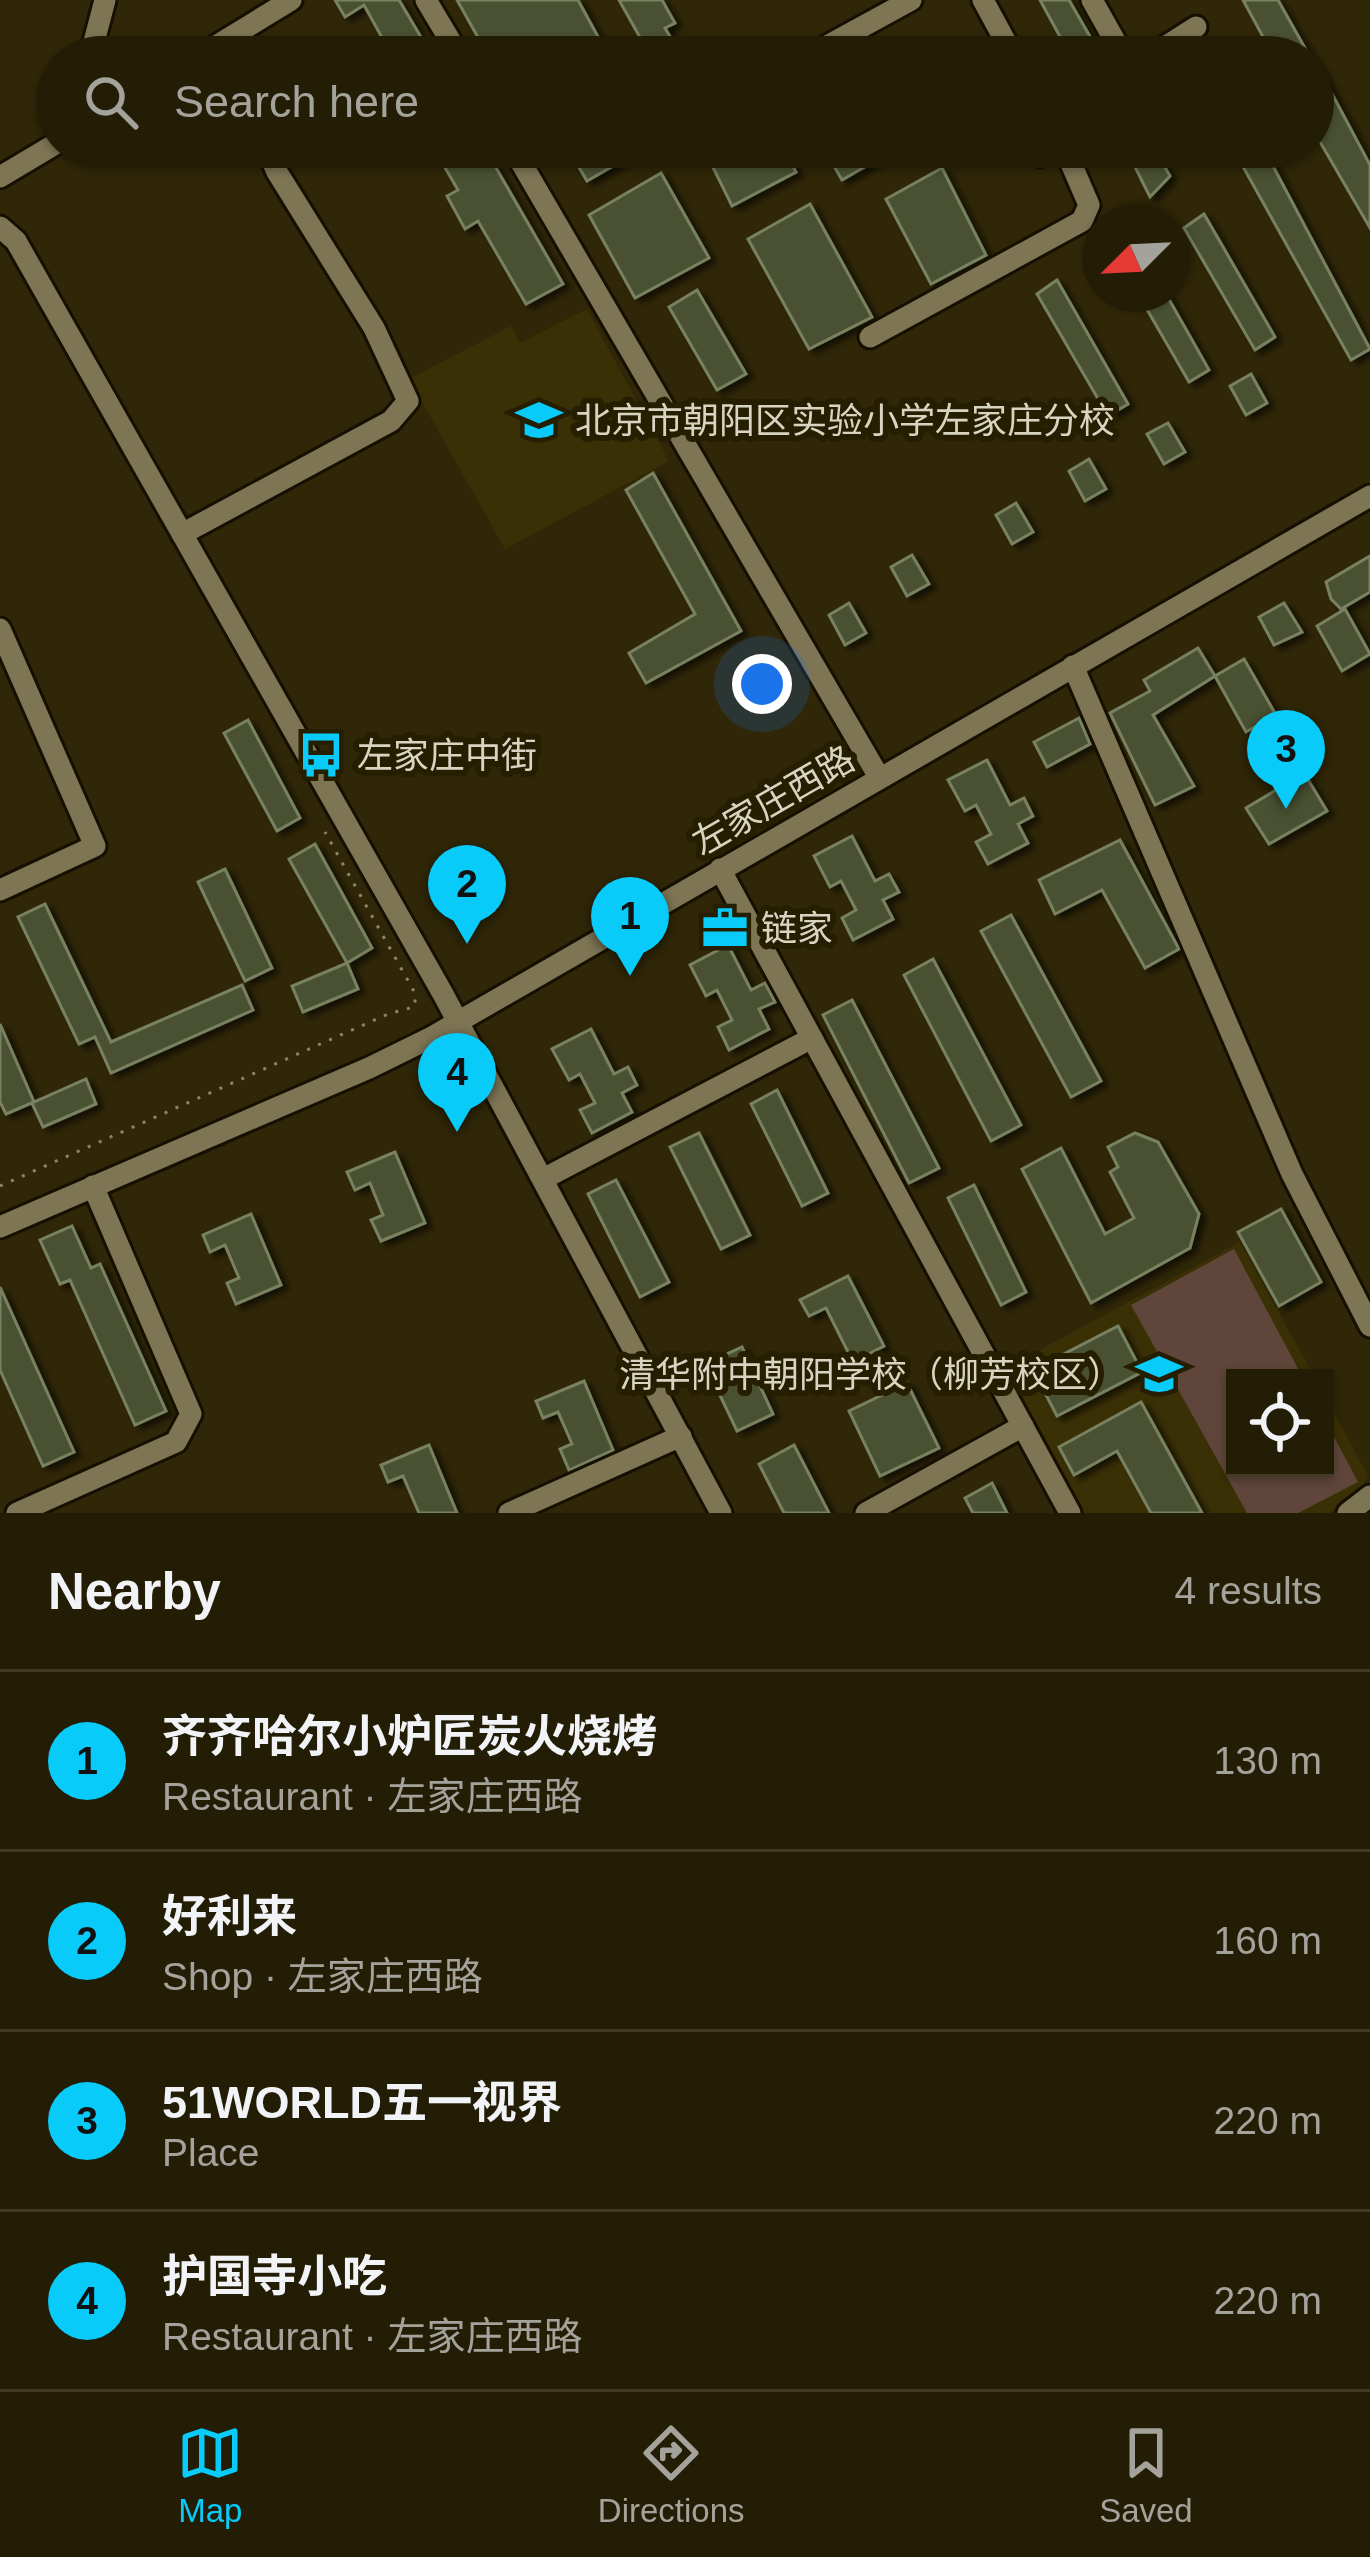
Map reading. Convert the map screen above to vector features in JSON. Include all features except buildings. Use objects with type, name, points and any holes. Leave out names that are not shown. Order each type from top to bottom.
[{"type":"street","points":[[95,36],[104,0]]},
{"type":"street","points":[[235,36],[291,0]]},
{"type":"street","points":[[426,0],[447,36]]},
{"type":"street","points":[[845,36],[911,0]]},
{"type":"street","points":[[983,0],[1003,36]]},
{"type":"street","points":[[1092,0],[1112,36]]},
{"type":"street","points":[[1182,36],[1196,27]]},
{"type":"street","points":[[0,177],[36,156]]},
{"type":"street","points":[[182,534],[391,421],[408,401],[374,328],[275,168]]},
{"type":"street","points":[[524,168],[879,777]]},
{"type":"street","points":[[870,337],[1082,221],[1089,205],[1070,168]]},
{"type":"street","points":[[0,226],[16,241],[458,1021],[721,1513]]},
{"type":"street","name":"左家庄西路","points":[[0,1227],[370,1068],[1370,496]]},
{"type":"street","points":[[0,629],[95,846],[0,890]]},
{"type":"street","points":[[1073,666],[1292,1174],[1370,1326]]},
{"type":"street","points":[[720,869],[1070,1513]]},
{"type":"street","points":[[543,1179],[812,1038]]},
{"type":"street","points":[[17,1513],[176,1442],[191,1414],[93,1186]]},
{"type":"street","points":[[866,1513],[1023,1426]]},
{"type":"street","points":[[509,1513],[681,1436]]},
{"type":"street","points":[[1348,1513],[1370,1496]]},
{"type":"path","points":[[0,1186],[388,1014],[414,1007],[416,995],[325,832]]},
{"type":"shaded area","name":"北京市朝阳区实验小学左家庄分校","points":[[587,309],[669,461],[505,549],[409,379],[511,326],[520,343]]},
{"type":"shaded area","name":"清华附中朝阳学校（柳芳校区）","points":[[1240,1242],[1310,1369],[1226,1369],[1226,1477],[1334,1477],[1334,1413],[1368,1475],[1359,1491],[1329,1513],[1082,1513],[1004,1369]]},
{"type":"shaded area","points":[[1234,1249],[1298,1369],[1226,1369],[1226,1475],[1131,1305]]},
{"type":"shaded area","points":[[1334,1437],[1358,1482],[1298,1513],[1247,1513],[1227,1477],[1334,1477]]},
{"type":"place","name":"北京市朝阳区实验小学左家庄分校","points":[[539,420]]},
{"type":"place","name":"左家庄中街","points":[[321,755]]},
{"type":"place","name":"51WORLD五一视界","points":[[1286,809]]},
{"type":"place","name":"链家","points":[[725,928]]},
{"type":"place","name":"好利来","points":[[467,944]]},
{"type":"place","name":"齐齐哈尔小炉匠炭火烧烤","points":[[630,976]]},
{"type":"place","name":"护国寺小吃","points":[[457,1132]]},
{"type":"place","name":"清华附中朝阳学校（柳芳校区）","points":[[1159,1374]]}]
